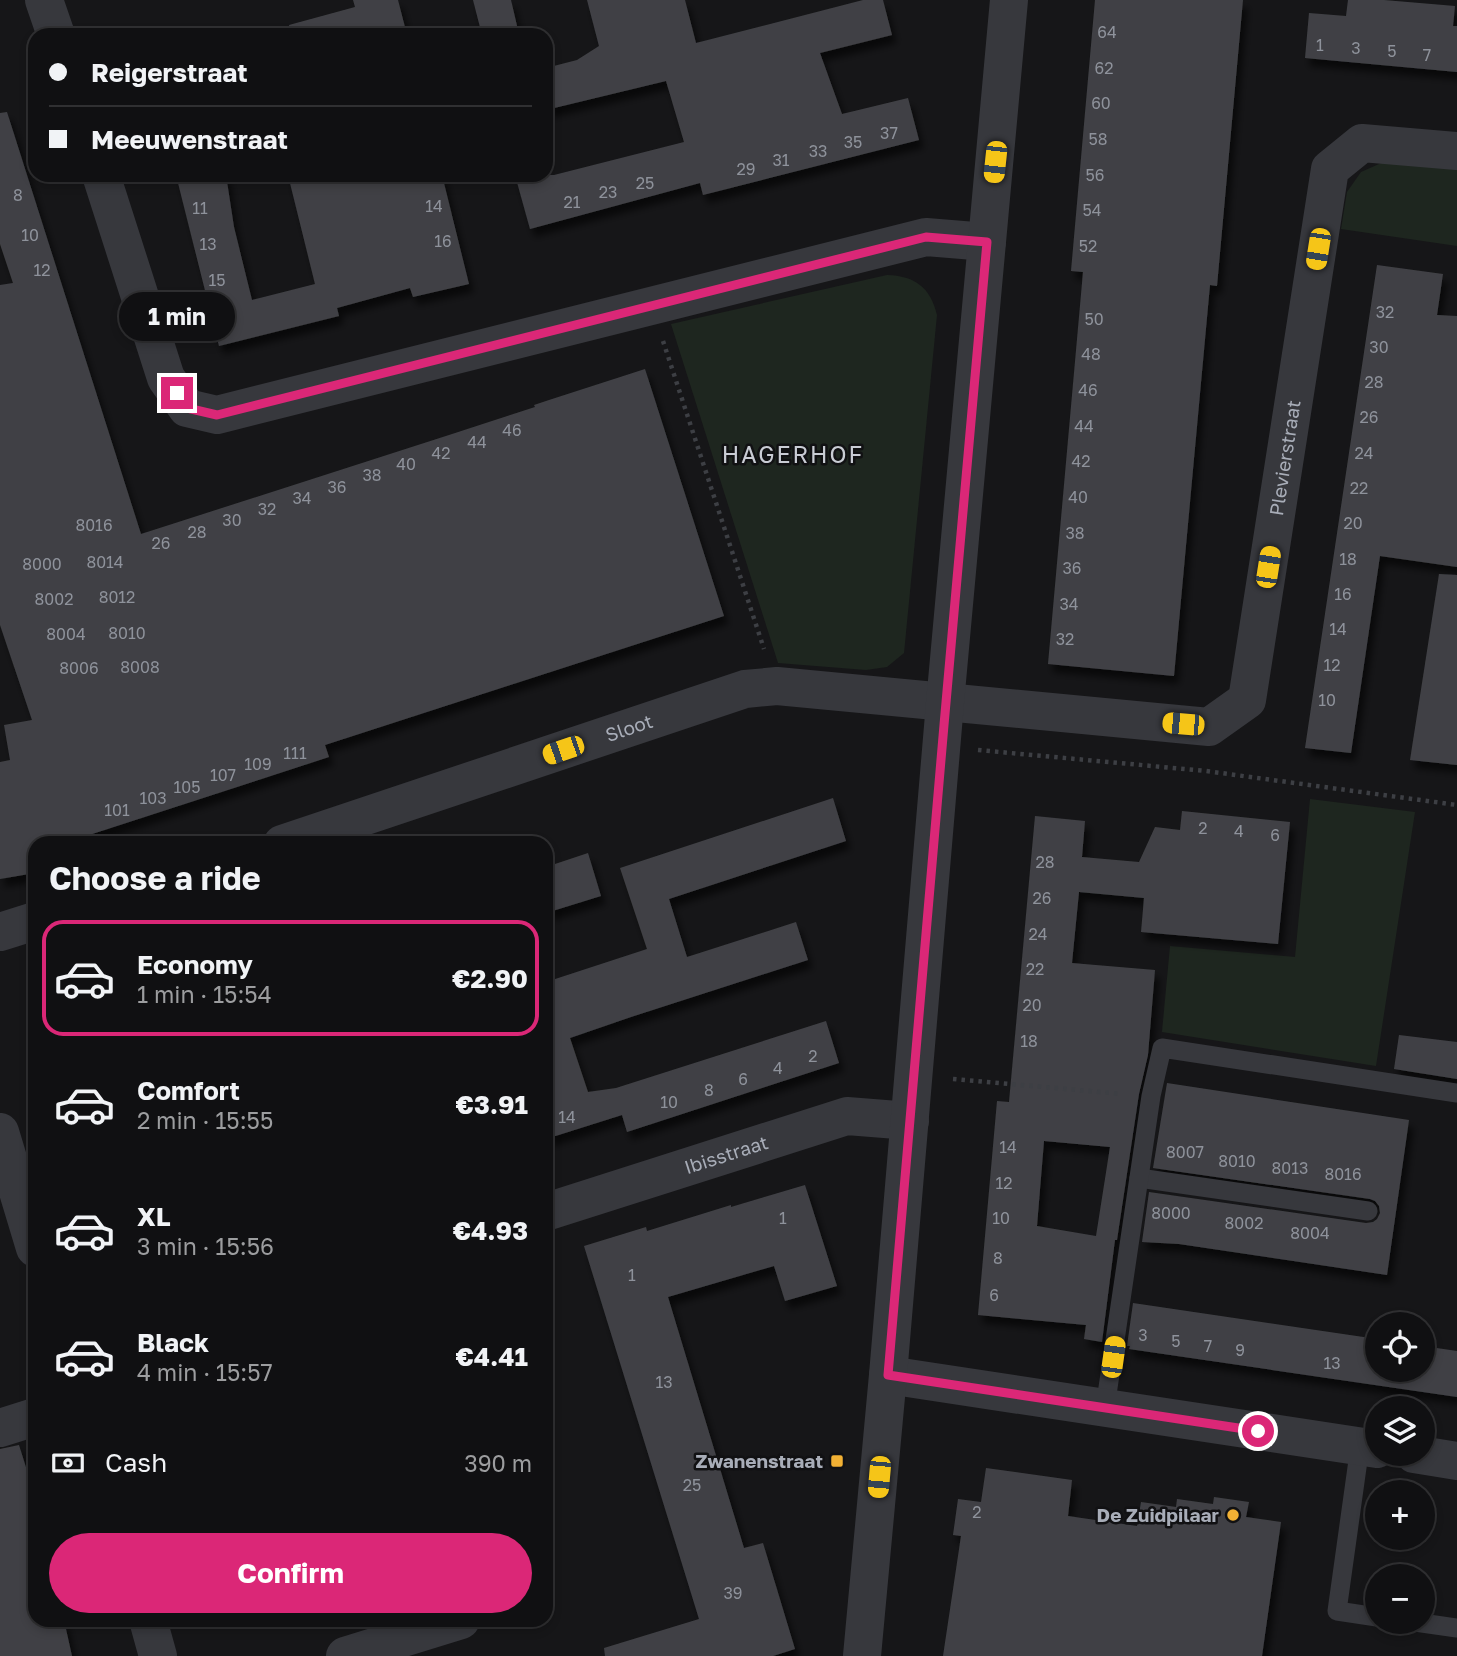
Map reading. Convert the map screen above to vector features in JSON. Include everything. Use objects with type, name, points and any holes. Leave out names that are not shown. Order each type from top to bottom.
[{"type":"street","points":[[44,0],[53,28]]},
{"type":"street","points":[[862,1656],[1009,0]]},
{"type":"street","name":"Plevierstraat","points":[[946,703],[1209,727],[1247,700],[1330,169],[1362,143],[1457,151]]},
{"type":"street","points":[[103,182],[166,379],[187,408],[217,415],[926,237],[987,242]]},
{"type":"street","name":"Sloot","points":[[311,836],[746,689],[777,686],[946,703]]},
{"type":"street","points":[[0,932],[28,923]]},
{"type":"street","name":"Ibisstraat","points":[[553,1210],[847,1116],[910,1121]]},
{"type":"street","points":[[0,1132],[28,1225]]},
{"type":"street","points":[[888,1375],[1365,1447]]},
{"type":"street","points":[[0,1428],[28,1420]]},
{"type":"street","points":[[1435,1457],[1457,1461]]},
{"type":"street","points":[[150,1627],[158,1656]]},
{"type":"street","points":[[345,1656],[438,1627]]},
{"type":"lane","points":[[1105,1408],[1151,1096],[1162,1048],[1457,1093]]},
{"type":"lane","points":[[1139,1178],[1368,1211]]},
{"type":"lane","points":[[1365,1466],[1337,1611],[1365,1615]]},
{"type":"lane","points":[[1435,1625],[1457,1628]]},
{"type":"path","points":[[652,306],[777,686]]},
{"type":"path","points":[[942,746],[1206,771],[1457,805]]},
{"type":"path","points":[[914,1076],[1151,1096]]},
{"type":"shaded area","points":[[1388,160],[1457,167],[1457,246],[1341,229],[1347,192],[1361,172]]},
{"type":"shaded area","points":[[887,275],[906,278],[920,285],[930,297],[937,315],[904,653],[887,667],[866,670],[778,663],[671,324]]},
{"type":"shaded area","points":[[1310,799],[1415,812],[1376,1066],[1162,1032],[1170,946],[1295,957]]},
{"type":"building","points":[[353,0],[398,0],[405,28],[290,28],[289,25],[355,7]]},
{"type":"building","points":[[473,0],[511,0],[518,28],[480,28]]},
{"type":"building","points":[[587,0],[685,0],[696,43],[863,0],[883,0],[892,35],[820,53],[842,114],[908,98],[919,140],[703,195],[700,183],[530,229],[517,182],[553,182],[553,175],[684,142],[666,81],[553,108],[553,66],[577,60],[599,46]]},
{"type":"building","points":[[1095,0],[1243,0],[1217,286],[1210,285],[1174,676],[1048,664],[1083,272],[1071,271]]},
{"type":"building","points":[[1348,0],[1455,6],[1453,26],[1457,26],[1457,72],[1305,58],[1309,13],[1346,16]]},
{"type":"building","points":[[7,112],[141,534],[645,369],[724,616],[325,745],[329,757],[86,836],[28,836],[28,874],[0,879],[0,762],[10,760],[4,725],[32,720],[0,625],[0,285],[13,283],[0,244],[0,113]]},
{"type":"building","points":[[178,182],[227,182],[234,227],[252,300],[315,284],[290,182],[444,182],[469,284],[413,297],[410,288],[337,308],[339,316],[219,346]]},
{"type":"building","points":[[1377,265],[1443,274],[1437,315],[1457,316],[1457,567],[1380,556],[1351,753],[1305,748]]},
{"type":"building","points":[[1439,574],[1457,575],[1457,765],[1410,760]]},
{"type":"building","points":[[833,798],[846,841],[669,899],[687,957],[796,922],[808,960],[570,1038],[588,1092],[616,1088],[826,1021],[839,1063],[627,1132],[622,1115],[553,1137],[553,980],[647,949],[620,868]]},
{"type":"building","points":[[1182,811],[1290,822],[1278,944],[1141,932],[1144,898],[1079,892],[1072,963],[1155,970],[1148,1055],[1115,1240],[1102,1342],[1084,1339],[1086,1325],[978,1315],[997,1101],[1009,1102],[1035,816],[1085,821],[1082,857],[1139,862],[1155,827],[1180,830]],"holes":[[[1044,1141],[1110,1147],[1096,1236],[1037,1226]]]},
{"type":"building","points":[[588,853],[601,896],[553,911],[553,865]]},
{"type":"building","points":[[1399,1035],[1457,1042],[1457,1079],[1394,1069]]},
{"type":"building","points":[[1167,1083],[1409,1120],[1387,1275],[1179,1244],[1142,1242],[1149,1192],[1366,1223],[1373,1222],[1380,1213],[1379,1206],[1370,1199],[1153,1168]]},
{"type":"building","points":[[805,1185],[837,1286],[785,1301],[774,1266],[668,1297],[744,1548],[763,1543],[795,1649],[773,1656],[605,1656],[604,1648],[699,1619],[584,1246],[646,1227],[647,1231]]},
{"type":"building","points":[[1133,1303],[1365,1337],[1365,1382],[1435,1382],[1435,1348],[1457,1351],[1457,1397],[1129,1349],[1130,1346],[1127,1346]]},
{"type":"building","points":[[19,1445],[28,1474],[28,1627],[66,1627],[72,1656],[0,1656],[0,1449]]},
{"type":"building","points":[[986,1468],[1072,1480],[1068,1516],[1137,1526],[1141,1502],[1176,1507],[1177,1499],[1213,1504],[1214,1497],[1249,1502],[1246,1517],[1281,1522],[1262,1656],[943,1656],[961,1536],[953,1535],[958,1499],[981,1502]]},
{"type":"place","name":"Zwanenstraat","points":[[837,1461]]},
{"type":"place","name":"De Zuidpilaar","points":[[1233,1515]]},
{"type":"district","name":"HAGERHOF","points":[[793,455]]},
{"type":"route","points":[[177,393],[187,408],[217,415],[926,237],[987,242],[888,1375],[1258,1431]]}]
